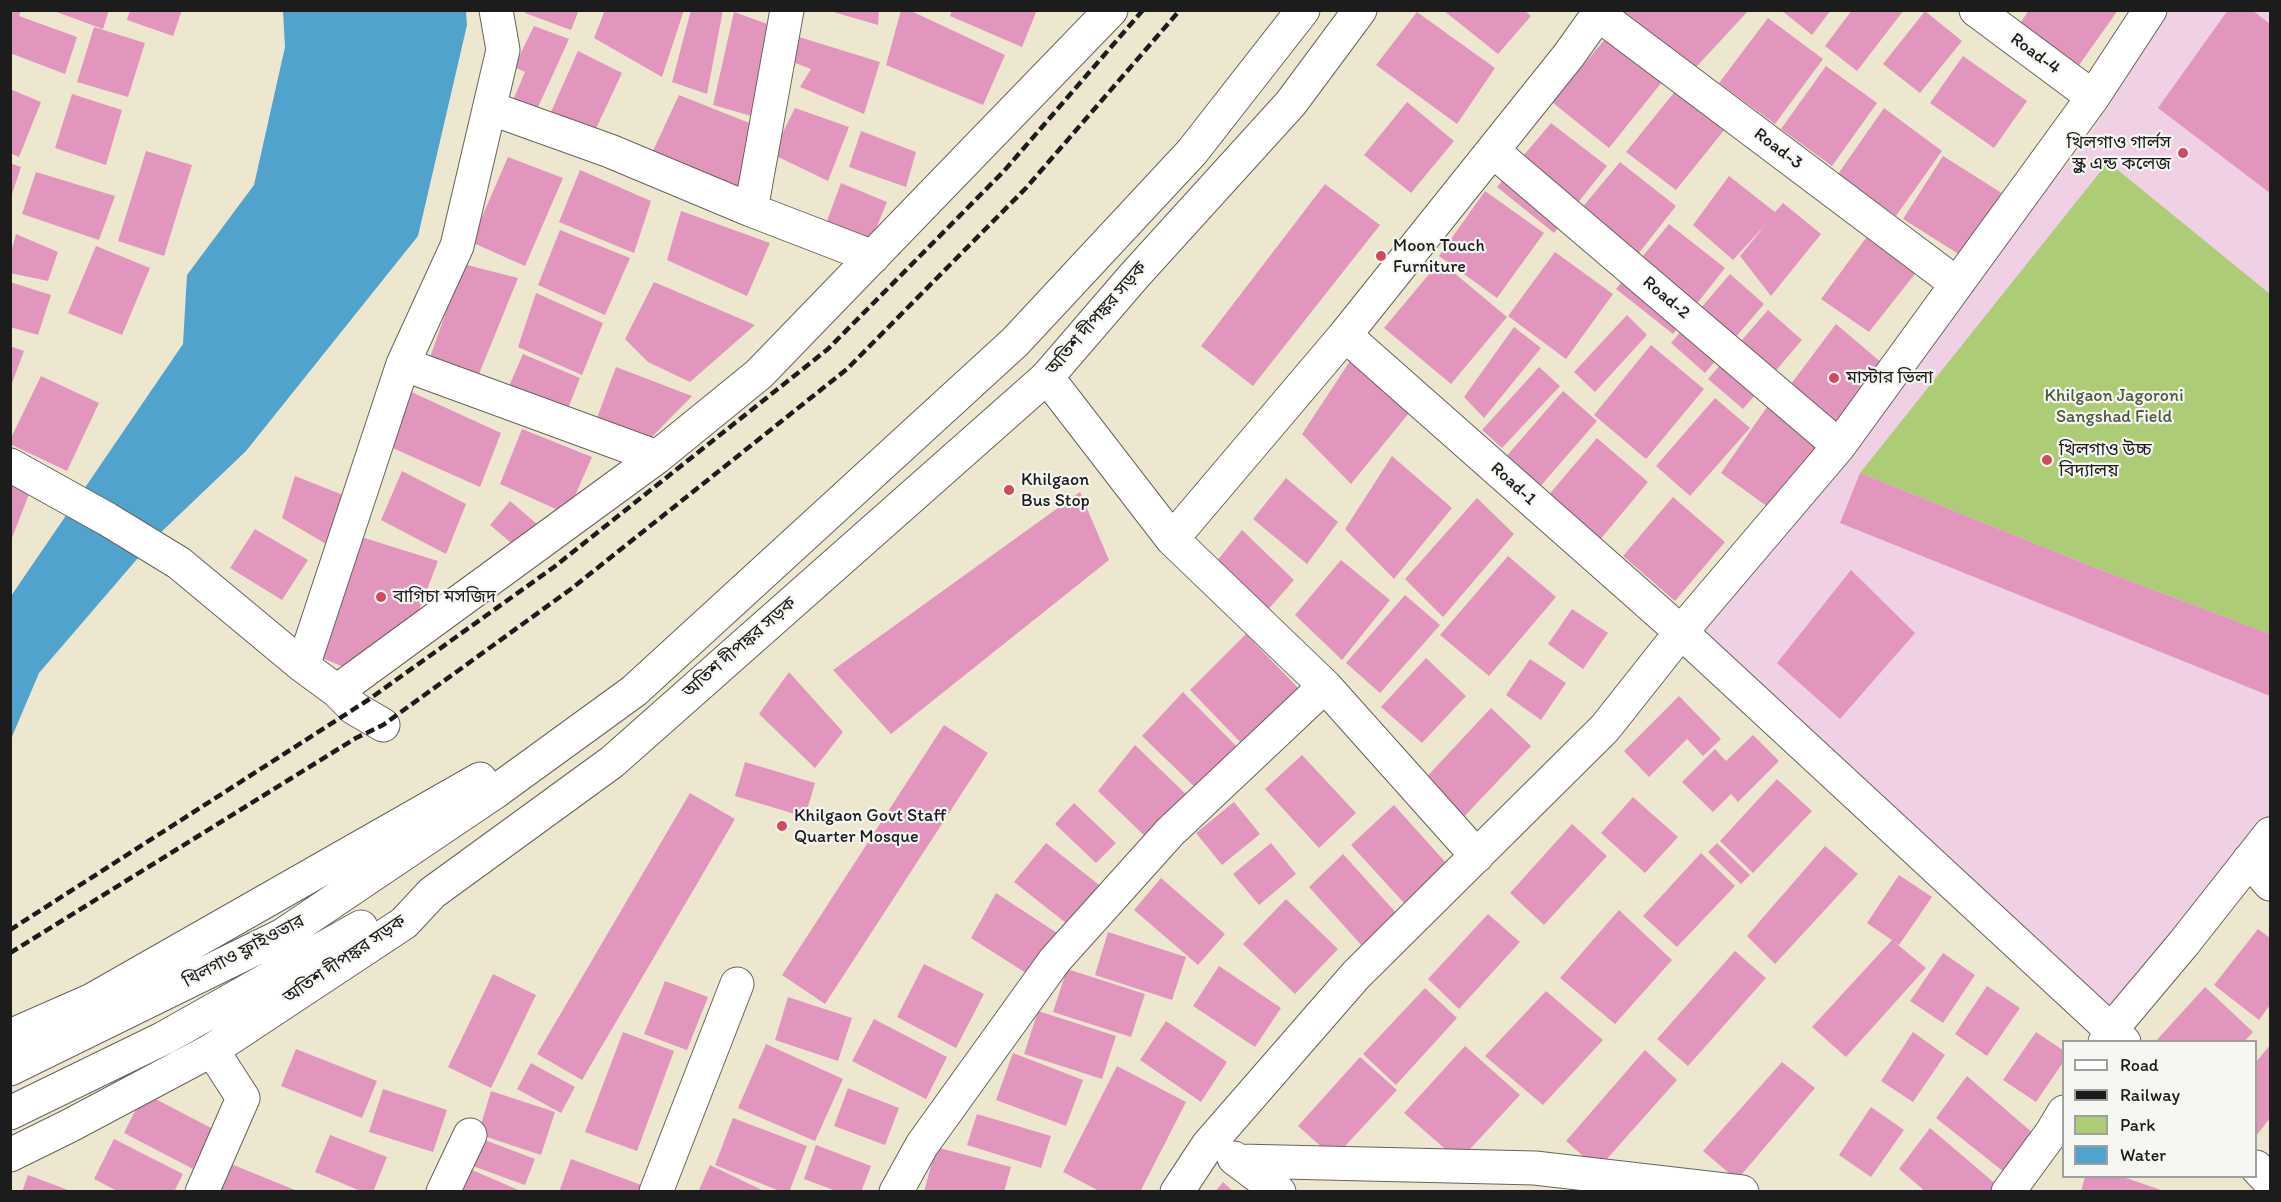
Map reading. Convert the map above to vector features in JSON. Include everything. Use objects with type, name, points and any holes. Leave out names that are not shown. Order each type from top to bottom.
[{"type":"street","points":[[303,666],[403,364],[457,246],[503,50],[496,10]]},
{"type":"street","points":[[751,210],[787,10]]},
{"type":"street","points":[[337,691],[657,457],[759,374],[1112,10]]},
{"type":"street","points":[[10,1035],[92,1000],[475,782],[570,724],[634,691],[1016,342],[1192,152],[1303,10]]},
{"type":"street","name":"অতিশ দীপঙ্কর সড়ক","points":[[10,1155],[212,1050],[404,923],[432,893],[612,762],[1047,377],[1134,276],[1292,103],[1360,10]]},
{"type":"street","name":"Road-4","points":[[1976,10],[2094,96]]},
{"type":"street","points":[[1177,1191],[1208,1145],[1356,975],[1605,728],[1681,633],[1839,446],[2094,96],[2150,10]]},
{"type":"street","points":[[1172,539],[1345,335],[1569,55],[1600,12]]},
{"type":"street","name":"Road-3","points":[[1600,12],[1957,284]]},
{"type":"street","points":[[490,108],[610,151],[751,210],[873,257]]},
{"type":"street","name":"Road-2","points":[[1492,151],[1839,446]]},
{"type":"street","name":"Road-1","points":[[1345,335],[1681,633],[2113,1038]]},
{"type":"street","points":[[1016,342],[1047,377],[1172,539],[1325,686],[1477,855]]},
{"type":"street","points":[[403,364],[657,457]]},
{"type":"street","points":[[10,465],[108,519],[178,563],[303,666],[337,691],[354,708],[383,725]]},
{"type":"street","points":[[896,1191],[922,1145],[1054,960],[1170,832],[1325,686]]},
{"type":"street","name":"খিলগাও ফ্লাইওভার","points":[[10,1069],[283,935],[495,792],[634,691]]},
{"type":"street","points":[[2113,1038],[2184,943],[2271,834]]},
{"type":"street","points":[[2249,860],[2271,884]]},
{"type":"street","name":"খিলগাও ফ্লাইওভার","points":[[10,1113],[155,1043],[398,906],[432,893]]},
{"type":"street","points":[[656,1191],[737,984]]},
{"type":"street","points":[[202,1191],[243,1098],[212,1050]]},
{"type":"street","points":[[2008,1191],[2062,1115]]},
{"type":"street","points":[[443,1191],[470,1135]]},
{"type":"street","points":[[1208,1145],[1240,1161],[1279,1191]]},
{"type":"street","points":[[1240,1161],[1535,1168],[1742,1191]]},
{"type":"street","points":[[1535,1168],[1560,1191]]},
{"type":"street","points":[[2257,1168],[2271,1182]]},
{"type":"shaded area","name":"খিলগাও উচ্চ বিদ্যালয়","points":[[2169,11],[2270,11],[2270,816],[2111,1024],[1681,632],[2084,144]]},
{"type":"green space","name":"Khilgaon Jagoroni Sangshad Field","points":[[2108,162],[2270,294],[2270,634],[2098,569],[1860,473]]},
{"type":"water","points":[[283,11],[466,11],[467,25],[418,236],[246,451],[156,537],[39,673],[11,739],[11,596],[183,344],[187,275],[254,185],[285,47]]},
{"type":"building","points":[[10,10],[21,10],[19,16],[77,37],[65,74],[10,53]]},
{"type":"building","points":[[51,10],[109,10],[103,29]]},
{"type":"building","points":[[130,10],[182,10],[173,36],[127,20]]},
{"type":"building","points":[[526,10],[579,10],[571,30],[525,13]]},
{"type":"building","points":[[605,10],[684,10],[662,77],[594,38]]},
{"type":"building","points":[[691,10],[723,10],[707,94],[672,82]]},
{"type":"building","points":[[830,10],[879,10],[878,25],[830,11]]},
{"type":"building","points":[[901,10],[909,10],[1005,55],[983,105],[886,65]]},
{"type":"building","points":[[952,10],[1037,10],[1022,47],[950,16]]},
{"type":"building","points":[[1443,10],[1524,10],[1531,16],[1498,54]]},
{"type":"building","points":[[1621,10],[1749,10],[1686,78],[1618,14]]},
{"type":"building","points":[[1781,10],[1831,10],[1812,35]]},
{"type":"building","points":[[1852,10],[1904,10],[1857,71],[1825,46]]},
{"type":"building","points":[[2029,10],[2118,10],[2077,68],[2019,25]]},
{"type":"building","points":[[2228,10],[2252,10],[2270,24],[2270,193],[2158,108]]},
{"type":"building","points":[[1925,11],[1962,41],[1920,93],[1883,64]]},
{"type":"building","points":[[734,12],[776,27],[755,117],[713,105]]},
{"type":"building","points":[[1417,12],[1495,68],[1457,124],[1376,65]]},
{"type":"building","points":[[1768,18],[1823,59],[1775,124],[1719,83]]},
{"type":"building","points":[[534,26],[569,39],[534,116],[511,105],[525,72],[514,67]]},
{"type":"building","points":[[94,27],[145,43],[128,97],[77,82]]},
{"type":"building","points":[[799,37],[880,62],[864,114],[800,87],[811,69],[790,61]]},
{"type":"building","points":[[1606,38],[1662,82],[1609,148],[1552,102]]},
{"type":"building","points":[[578,51],[622,73],[585,152],[542,132]]},
{"type":"building","points":[[1963,56],[2027,101],[1994,148],[1930,103]]},
{"type":"building","points":[[1826,66],[1877,103],[1832,166],[1781,129]]},
{"type":"building","points":[[10,89],[41,102],[19,157],[10,153]]},
{"type":"building","points":[[1677,89],[1725,129],[1676,190],[1626,152]]},
{"type":"building","points":[[72,94],[122,110],[106,165],[55,148]]},
{"type":"building","points":[[679,95],[767,130],[746,216],[644,170]]},
{"type":"building","points":[[1407,102],[1454,141],[1411,193],[1364,155]]},
{"type":"building","points":[[795,108],[849,127],[828,181],[772,154]]},
{"type":"building","points":[[1884,108],[1942,151],[1896,216],[1838,174]]},
{"type":"building","points":[[1551,123],[1607,166],[1554,233],[1497,187]]},
{"type":"building","points":[[861,131],[916,152],[906,187],[849,167]]},
{"type":"building","points":[[146,151],[192,165],[164,256],[118,241]]},
{"type":"building","points":[[1943,156],[2008,197],[1968,260],[1903,219]]},
{"type":"building","points":[[508,157],[563,178],[525,266],[471,242]]},
{"type":"building","points":[[1620,162],[1676,206],[1624,272],[1567,226]]},
{"type":"building","points":[[10,163],[21,167],[11,197],[10,197]]},
{"type":"building","points":[[580,170],[651,201],[634,253],[559,222]]},
{"type":"building","points":[[36,172],[115,196],[99,240],[22,214]]},
{"type":"building","points":[[1729,176],[1775,212],[1783,203],[1821,234],[1771,296],[1740,256],[1766,224],[1733,260],[1693,225]]},
{"type":"building","points":[[841,183],[887,202],[869,246],[824,229]]},
{"type":"building","points":[[1325,184],[1380,225],[1253,386],[1201,346]]},
{"type":"building","points":[[1485,191],[1544,233],[1497,298],[1439,256]]},
{"type":"building","points":[[681,211],[770,243],[747,296],[667,260]]},
{"type":"building","points":[[1669,224],[1725,268],[1673,334],[1616,289]]},
{"type":"building","points":[[560,230],[630,258],[605,315],[538,285]]},
{"type":"building","name":"মাস্টার ভিলা","points":[[1871,231],[1918,270],[1869,332],[1821,299]]},
{"type":"building","points":[[16,234],[58,252],[48,281],[10,273],[10,256]]},
{"type":"building","points":[[96,246],[150,268],[122,335],[68,313]]},
{"type":"building","points":[[1555,252],[1613,294],[1566,359],[1508,316]]},
{"type":"building","points":[[1440,261],[1507,317],[1451,384],[1384,328]]},
{"type":"building","points":[[463,264],[518,278],[479,374],[429,360]]},
{"type":"building","points":[[1730,274],[1764,304],[1705,373],[1671,343]]},
{"type":"building","points":[[10,282],[51,295],[38,335],[10,327]]},
{"type":"building","points":[[654,282],[755,325],[690,382],[648,362],[625,339]]},
{"type":"building","points":[[536,293],[603,323],[582,375],[518,347]]},
{"type":"building","points":[[1768,310],[1802,340],[1743,409],[1708,379]]},
{"type":"building","points":[[1627,315],[1647,335],[1595,392],[1574,372]]},
{"type":"building","name":"মাস্টার ভিলা","points":[[1836,324],[1882,363],[1834,426],[1785,392]]},
{"type":"building","points":[[1514,327],[1541,348],[1484,418],[1464,397]]},
{"type":"building","points":[[1651,345],[1704,389],[1646,459],[1594,415]]},
{"type":"building","points":[[10,346],[24,351],[11,386],[10,386]]},
{"type":"building","points":[[523,354],[580,378],[565,416],[505,395]]},
{"type":"building","points":[[1350,361],[1409,413],[1351,484],[1302,434]]},
{"type":"building","points":[[616,367],[692,396],[643,446],[594,426]]},
{"type":"building","points":[[1539,367],[1560,386],[1502,448],[1482,430]]},
{"type":"building","points":[[41,376],[99,403],[67,471],[10,444]]},
{"type":"building","points":[[407,390],[501,433],[480,487],[386,445]]},
{"type":"building","points":[[1563,391],[1597,421],[1538,489],[1504,459]]},
{"type":"building","points":[[1715,398],[1750,428],[1690,496],[1656,466]]},
{"type":"building","points":[[1767,407],[1825,450],[1779,515],[1721,473]]},
{"type":"building","points":[[522,429],[592,457],[567,514],[500,484]]},
{"type":"building","points":[[1597,438],[1648,482],[1599,541],[1547,497]]},
{"type":"building","points":[[1392,456],[1452,508],[1394,579],[1345,529]]},
{"type":"building","points":[[402,471],[466,504],[446,554],[381,520]]},
{"type":"building","points":[[1860,473],[2098,569],[2270,634],[2270,696],[1840,523]]},
{"type":"building","points":[[10,475],[33,484],[10,543]]},
{"type":"building","points":[[295,476],[348,497],[326,544],[282,518]]},
{"type":"building","points":[[1286,478],[1338,522],[1307,564],[1253,519]]},
{"type":"building","points":[[1080,492],[1109,560],[891,734],[833,670]]},
{"type":"building","points":[[1673,497],[1725,542],[1675,601],[1623,556]]},
{"type":"building","points":[[1477,498],[1514,534],[1443,617],[1405,579]]},
{"type":"building","points":[[510,501],[537,524],[517,548],[490,525]]},
{"type":"building","points":[[255,529],[308,560],[282,600],[230,568]]},
{"type":"building","points":[[1242,530],[1294,580],[1266,612],[1216,562]]},
{"type":"building","name":"বাগিচা মসজিদ","points":[[355,535],[438,561],[410,634],[358,673],[322,658]]},
{"type":"building","points":[[1508,556],[1556,597],[1489,676],[1440,635]]},
{"type":"building","points":[[1341,560],[1390,600],[1342,660],[1295,615]]},
{"type":"building","points":[[1851,570],[1915,633],[1840,719],[1777,663]]},
{"type":"building","points":[[1405,595],[1440,625],[1380,693],[1346,663]]},
{"type":"building","points":[[1572,609],[1608,633],[1583,669],[1548,644]]},
{"type":"building","points":[[1246,634],[1304,694],[1247,749],[1190,690]]},
{"type":"building","points":[[1426,658],[1466,696],[1422,743],[1381,707]]},
{"type":"building","points":[[1530,659],[1566,683],[1541,720],[1506,695]]},
{"type":"building","points":[[789,672],[843,732],[815,768],[759,714]]},
{"type":"building","points":[[1183,692],[1243,753],[1201,793],[1142,736]]},
{"type":"building","points":[[1679,696],[1721,739],[1703,756],[1687,739],[1649,777],[1624,751]]},
{"type":"building","points":[[1491,708],[1531,746],[1459,822],[1420,784]]},
{"type":"building","points":[[944,725],[988,753],[825,1004],[782,975]]},
{"type":"building","points":[[1753,735],[1779,761],[1738,802],[1731,794],[1713,812],[1682,782],[1715,749],[1726,761]]},
{"type":"building","points":[[1135,745],[1192,800],[1150,841],[1098,791]]},
{"type":"building","points":[[1302,755],[1356,813],[1319,848],[1265,789]]},
{"type":"building","points":[[745,762],[815,783],[805,817],[735,796]]},
{"type":"building","points":[[1777,779],[1812,811],[1753,873],[1720,841]]},
{"type":"building","points":[[690,793],[735,819],[582,1080],[537,1054]]},
{"type":"building","points":[[1633,797],[1678,837],[1645,873],[1601,833]]},
{"type":"building","points":[[1234,802],[1260,834],[1222,865],[1196,833]]},
{"type":"building","points":[[1074,803],[1116,843],[1096,863],[1055,824]]},
{"type":"building","points":[[1394,805],[1447,864],[1404,903],[1351,845]]},
{"type":"building","points":[[1572,824],[1607,856],[1544,925],[1510,893]]},
{"type":"building","points":[[1046,843],[1103,888],[1071,927],[1014,882]]},
{"type":"building","points":[[1271,843],[1296,874],[1259,905],[1233,874]]},
{"type":"building","points":[[1717,843],[1750,875],[1741,884],[1708,852]]},
{"type":"building","points":[[1825,846],[1858,874],[1775,964],[1747,936]]},
{"type":"building","points":[[1701,853],[1735,886],[1677,947],[1643,916]]},
{"type":"building","points":[[1343,854],[1398,915],[1363,947],[1309,887]]},
{"type":"building","points":[[1899,875],[1932,897],[1899,945],[1867,923]]},
{"type":"building","points":[[1161,878],[1225,934],[1198,965],[1134,910]]},
{"type":"building","points":[[996,893],[1057,933],[1029,975],[971,938]]},
{"type":"building","points":[[1286,899],[1338,949],[1295,994],[1243,944]]},
{"type":"building","points":[[1619,910],[1672,960],[1615,1024],[1560,978]]},
{"type":"building","points":[[1488,914],[1520,942],[1459,1009],[1428,979]]},
{"type":"building","points":[[2258,929],[2270,938],[2270,1005],[2259,1020],[2214,985]]},
{"type":"building","points":[[1108,932],[1186,957],[1172,1000],[1095,975]]},
{"type":"building","points":[[1892,940],[1926,968],[1846,1057],[1812,1027]]},
{"type":"building","points":[[1735,951],[1766,978],[1688,1066],[1657,1039]]},
{"type":"building","points":[[1943,953],[1975,975],[1943,1023],[1910,1001]]},
{"type":"building","points":[[924,964],[984,994],[956,1048],[897,1017]]},
{"type":"building","points":[[1219,966],[1281,1008],[1255,1047],[1193,1006]]},
{"type":"building","points":[[1067,969],[1145,994],[1131,1037],[1053,1012]]},
{"type":"building","points":[[493,974],[536,995],[491,1088],[448,1067]]},
{"type":"building","points":[[665,981],[708,997],[687,1050],[644,1034]]},
{"type":"building","points":[[1987,986],[2020,1008],[1987,1056],[1955,1034]]},
{"type":"building","points":[[2205,987],[2253,1032],[2246,1040],[2157,1040]]},
{"type":"building","points":[[1425,988],[1457,1018],[1396,1085],[1363,1054]]},
{"type":"building","points":[[1546,991],[1603,1040],[1543,1105],[1485,1056]]},
{"type":"building","points":[[788,997],[852,1018],[838,1061],[775,1040]]},
{"type":"building","points":[[1038,1011],[1116,1036],[1102,1079],[1024,1054]]},
{"type":"building","points":[[874,1019],[947,1057],[926,1099],[852,1061]]},
{"type":"building","points":[[1166,1021],[1227,1062],[1201,1102],[1140,1060]]},
{"type":"building","points":[[623,1032],[674,1051],[637,1151],[585,1132]]},
{"type":"building","points":[[1913,1032],[1945,1055],[1913,1102],[1881,1081]]},
{"type":"building","points":[[2036,1032],[2062,1050],[2062,1064],[2036,1102],[2003,1080]]},
{"type":"building","points":[[766,1044],[843,1079],[815,1141],[738,1108]]},
{"type":"building","points":[[2270,1045],[2270,1118],[2257,1135],[2257,1061]]},
{"type":"building","points":[[1465,1046],[1520,1095],[1459,1161],[1404,1113]]},
{"type":"building","points":[[296,1049],[377,1081],[362,1118],[281,1086]]},
{"type":"building","points":[[1645,1050],[1677,1080],[1598,1169],[1566,1141]]},
{"type":"building","points":[[1013,1053],[1083,1080],[1066,1126],[996,1100]]},
{"type":"building","points":[[1360,1057],[1397,1090],[1334,1158],[1298,1126]]},
{"type":"building","points":[[1782,1062],[1815,1088],[1737,1180],[1703,1151]]},
{"type":"building","points":[[531,1063],[575,1087],[561,1113],[517,1089]]},
{"type":"building","points":[[1117,1066],[1186,1102],[1140,1192],[1101,1192],[1063,1172]]},
{"type":"building","points":[[1967,1076],[2035,1135],[2004,1172],[1936,1118]]},
{"type":"building","points":[[848,1088],[899,1108],[885,1145],[834,1126]]},
{"type":"building","points":[[383,1089],[447,1110],[433,1152],[369,1132]]},
{"type":"building","points":[[491,1091],[555,1112],[541,1155],[478,1134]]},
{"type":"building","points":[[144,1093],[213,1129],[193,1169],[124,1133]]},
{"type":"building","points":[[1871,1107],[1904,1130],[1871,1177],[1839,1155]]},
{"type":"building","points":[[977,1114],[1051,1136],[1041,1168],[967,1145]]},
{"type":"building","points":[[733,1118],[807,1146],[789,1192],[782,1192],[715,1165]]},
{"type":"building","points":[[1930,1128],[1998,1186],[1994,1192],[1926,1192],[1899,1169]]},
{"type":"building","points":[[330,1135],[387,1157],[373,1192],[363,1192],[315,1172]]},
{"type":"building","points":[[477,1137],[535,1159],[525,1185],[467,1164]]},
{"type":"building","points":[[114,1139],[183,1174],[174,1192],[119,1192],[94,1179]]},
{"type":"building","points":[[816,1145],[871,1166],[861,1192],[839,1192],[804,1179]]},
{"type":"building","points":[[936,1147],[1011,1167],[1004,1192],[924,1192]]},
{"type":"building","points":[[571,1159],[644,1186],[641,1192],[559,1192]]},
{"type":"building","points":[[456,1163],[523,1192],[444,1192]]},
{"type":"building","points":[[231,1164],[300,1192],[220,1192]]},
{"type":"building","points":[[710,1165],[766,1192],[698,1192]]},
{"type":"building","points":[[28,1175],[71,1191],[22,1192]]},
{"type":"building","points":[[2084,1178],[2126,1178],[2167,1192],[2081,1192]]},
{"type":"building","points":[[1223,1182],[1234,1192],[1215,1192]]},
{"type":"railway","points":[[10,930],[368,700],[554,567],[828,349],[1004,171],[1143,10]]},
{"type":"railway","points":[[10,953],[356,738],[383,725],[571,589],[847,369],[1026,188],[1180,10]]},
{"type":"place","name":"খিলগাও গার্লস স্কুল এন্ড কলেজ","points":[[2183,153]]},
{"type":"place","name":"Moon Touch Furniture","points":[[1381,256]]},
{"type":"place","name":"মাস্টার ভিলা","points":[[1834,378]]},
{"type":"place","name":"খিলগাও উচ্চ বিদ্যালয়","points":[[2047,460]]},
{"type":"place","name":"Khilgaon Bus Stop","points":[[1009,490]]},
{"type":"place","name":"বাগিচা মসজিদ","points":[[381,597]]},
{"type":"place","name":"Khilgaon Govt Staff Quarter Mosque","points":[[782,826]]}]
